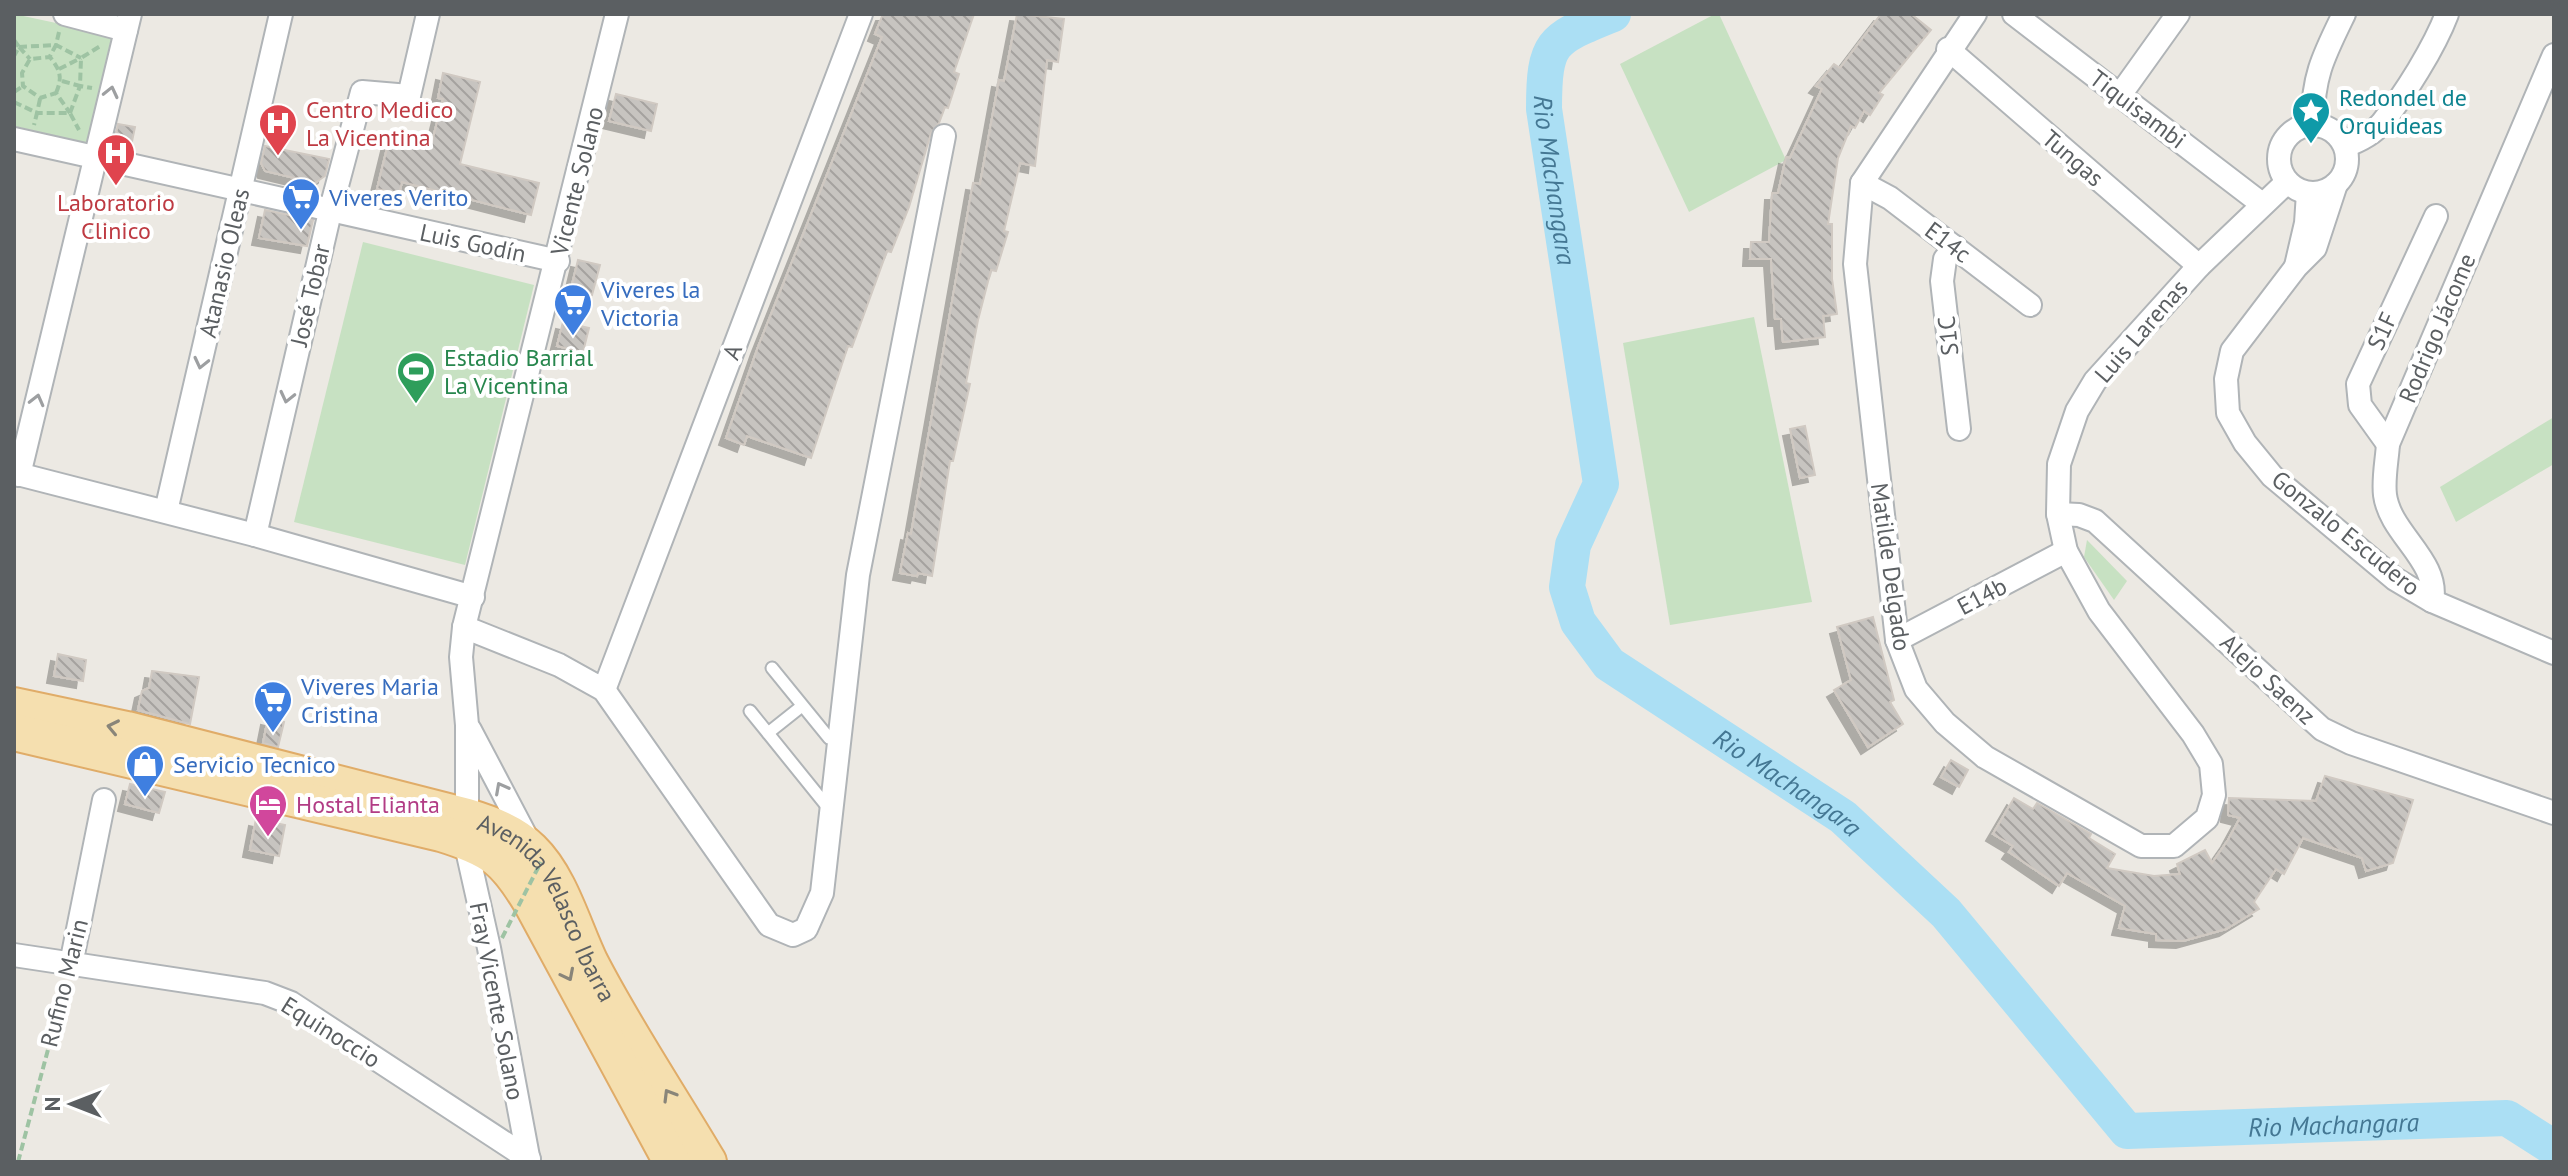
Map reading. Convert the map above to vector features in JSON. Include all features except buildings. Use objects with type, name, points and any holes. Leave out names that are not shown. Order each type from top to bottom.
[{"type":"main road","name":"Avenida Velasco Ibarra","points":[[14,706],[143,734],[466,829],[496,826],[538,857],[592,965],[708,1162]]},
{"type":"main road","points":[[14,732],[466,829]]},
{"type":"main road","name":"Avenida Velasco Ibarra","points":[[466,829],[513,870],[672,1162]]},
{"type":"street","name":"Atanasio Oleas","points":[[166,511],[281,14]]},
{"type":"street","name":"José Tobar","points":[[255,535],[330,212],[362,92],[409,96],[428,14]]},
{"type":"street","name":"Vicente Solano","points":[[464,627],[558,261],[617,14]]},
{"type":"street","name":"A","points":[[604,690],[861,14]]},
{"type":"street","name":"Matilde Delgado","points":[[1975,14],[1948,49],[1862,183],[1855,264],[1897,640],[1916,689],[1938,716],[1985,757],[2141,846],[2174,846],[2207,818],[2214,795],[2211,764],[2193,734],[2099,611],[2066,551],[2058,514]]},
{"type":"street","name":"Tiquisambi","points":[[2014,14],[2262,204]]},
{"type":"street","points":[[2120,95],[2178,14]]},
{"type":"street","points":[[2313,124],[2312,90],[2318,66],[2344,14]]},
{"type":"street","points":[[2345,146],[2363,140],[2381,124],[2437,38],[2447,14]]},
{"type":"street","points":[[63,19],[128,22],[16,474],[166,511],[473,597]]},
{"type":"street","name":"Tungas","points":[[1948,49],[2199,266]]},
{"type":"street","name":"Rodrigo Jácome","points":[[2432,601],[2435,587],[2431,574],[2402,535],[2385,496],[2388,444],[2554,55]]},
{"type":"street","points":[[2313,124],[2338,134],[2345,146],[2344,173],[2336,184],[2318,193],[2308,193],[2287,182],[2278,161],[2284,140],[2301,125],[2313,124]]},
{"type":"street","name":"Luis Godín","points":[[23,135],[96,159],[558,261]]},
{"type":"street","points":[[464,627],[559,665],[604,690],[769,925],[793,935],[806,929],[822,893],[858,575],[944,136]]},
{"type":"street","name":"Luis Larenas","points":[[2058,514],[2059,464],[2077,411],[2095,381],[2199,266],[2287,182]]},
{"type":"street","name":"E14c","points":[[1862,183],[1890,198],[2030,305]]},
{"type":"street","name":"Gonzalo Escudero","points":[[2336,184],[2315,248],[2296,267],[2232,351],[2226,379],[2228,413],[2245,443],[2272,476],[2395,579],[2432,601],[2554,653]]},
{"type":"street","name":"Gonzalo Escudero","points":[[2296,267],[2306,223],[2308,193]]},
{"type":"street","name":"S1F","points":[[2388,444],[2360,405],[2358,384],[2436,216]]},
{"type":"street","name":"S1C","points":[[1955,247],[1945,259],[1942,281],[1959,429]]},
{"type":"street","name":"Alejo Saenz","points":[[2058,514],[2079,515],[2095,521],[2322,729],[2351,743],[2554,813]]},
{"type":"street","name":"E14b","points":[[1897,640],[2066,551]]},
{"type":"street","name":"Fray Vicente Solano","points":[[464,627],[461,657],[467,725],[466,829],[529,1160]]},
{"type":"street","name":"Fray Vicente Solano","points":[[467,725],[538,857]]},
{"type":"street","name":"Rufino Marin","points":[[71,964],[104,800]]},
{"type":"street","name":"Equinoccio","points":[[14,955],[265,993],[291,1003],[529,1160]]},
{"type":"lane","points":[[772,668],[829,738]]},
{"type":"lane","points":[[768,733],[802,706]]},
{"type":"lane","points":[[750,711],[831,811]]},
{"type":"path","points":[[50,57],[63,19]]},
{"type":"path","points":[[14,40],[30,59]]},
{"type":"path","points":[[59,69],[103,44]]},
{"type":"path","points":[[19,47],[56,45],[81,58]]},
{"type":"path","points":[[14,56],[19,47]]},
{"type":"path","points":[[30,59],[50,57]]},
{"type":"path","points":[[50,57],[59,69],[61,81],[56,93]]},
{"type":"path","points":[[70,113],[80,86],[81,58]]},
{"type":"path","points":[[23,86],[22,73],[30,59]]},
{"type":"path","points":[[14,71],[22,73]]},
{"type":"path","points":[[61,81],[101,90]]},
{"type":"path","points":[[14,92],[23,86]]},
{"type":"path","points":[[23,86],[40,98]]},
{"type":"path","points":[[40,98],[56,93]]},
{"type":"path","points":[[56,93],[82,135]]},
{"type":"path","points":[[23,135],[37,113],[40,98]]},
{"type":"path","points":[[14,102],[37,113],[70,113]]},
{"type":"path","points":[[502,938],[538,857]]},
{"type":"path","name":"Rufino Marin","points":[[18,1162],[71,964]]},
{"type":"green space","points":[[14,14],[112,35],[87,143],[14,126]]},
{"type":"green space","points":[[1719,14],[1786,160],[1689,212],[1620,64]]},
{"type":"green space","points":[[363,242],[534,285],[465,565],[294,522]]},
{"type":"green space","points":[[1754,317],[1812,602],[1670,625],[1623,343]]},
{"type":"green space","points":[[2554,417],[2554,464],[2456,522],[2440,487]]},
{"type":"green space","points":[[2087,540],[2127,581],[2114,600],[2084,557]]},
{"type":"waterway","name":"Rio Machangara","points":[[1613,14],[1576,30],[1556,45],[1550,55],[1544,86],[1544,109],[1601,484],[1573,545],[1567,587],[1578,622],[1609,664],[1843,817],[1946,913],[2127,1131],[2507,1118],[2554,1148]]},
{"type":"place","name":"Redondel de Orquideas","points":[[2311,145]]},
{"type":"place","name":"Centro Medico La Vicentina","points":[[278,157]]},
{"type":"place","name":"Laboratorio Clinico","points":[[116,187]]},
{"type":"place","name":"Viveres Verito","points":[[301,231]]},
{"type":"place","name":"Viveres la Victoria","points":[[573,337]]},
{"type":"place","name":"Estadio Barrial La Vicentina","points":[[416,405]]},
{"type":"place","name":"Viveres Maria Cristina","points":[[273,734]]},
{"type":"place","name":"Servicio Tecnico","points":[[145,798]]},
{"type":"place","name":"Hostal Elianta","points":[[268,838]]}]
